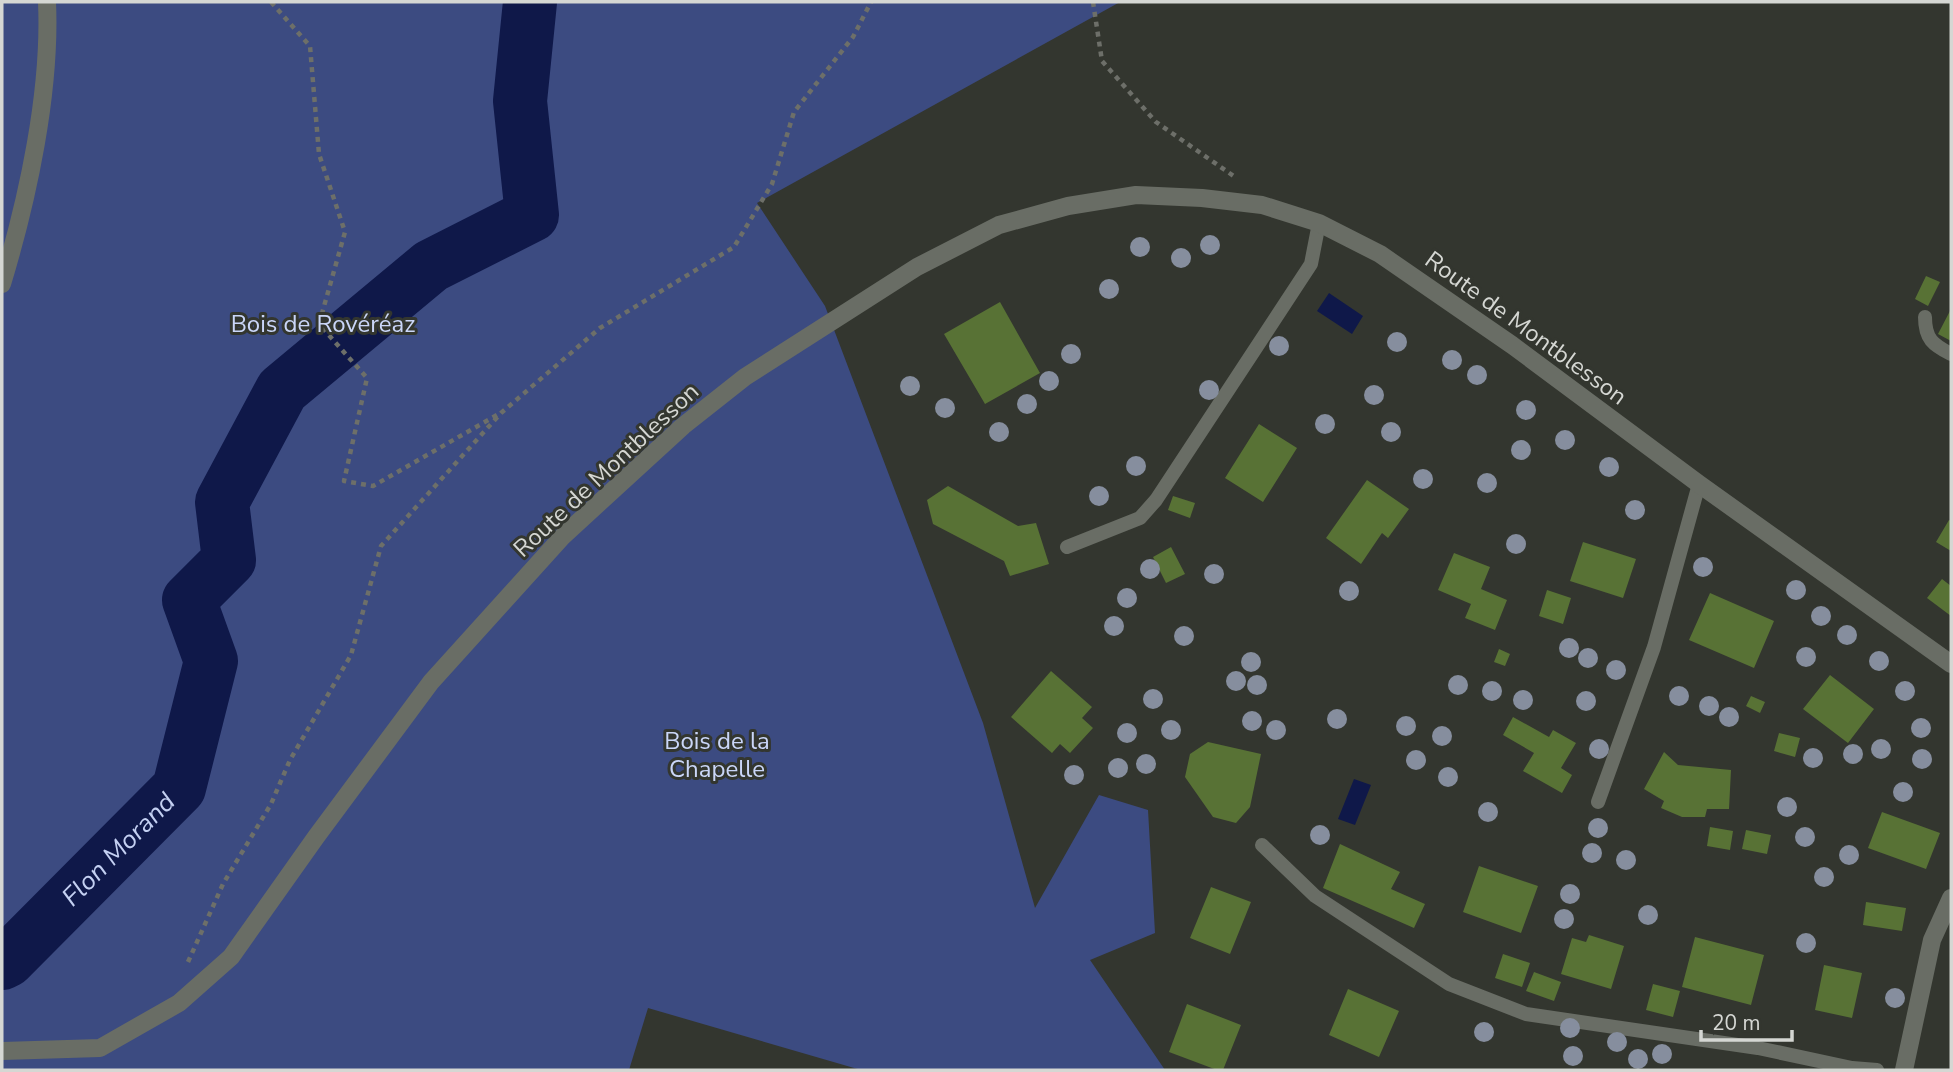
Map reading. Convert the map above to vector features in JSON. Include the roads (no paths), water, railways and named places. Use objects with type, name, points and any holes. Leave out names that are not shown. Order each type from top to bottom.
[{"type":"street","points":[[2,284],[30,180],[41,107],[48,27],[47,2]]},
{"type":"street","name":"Route de Montblesson","points":[[2,1051],[100,1048],[179,1003],[231,957],[430,682],[563,536],[684,426],[745,377],[906,274],[999,225],[1068,206],[1136,195],[1202,198],[1262,205],[1319,223],[1391,262],[1521,351],[1699,484],[1951,664]]},
{"type":"street","points":[[1904,1070],[1932,940],[1951,898]]},
{"type":"lane","points":[[1066,547],[1140,518],[1156,500],[1311,264],[1319,223]]},
{"type":"lane","points":[[1925,317],[1925,330],[1934,345],[1951,354]]},
{"type":"lane","points":[[1598,802],[1654,647],[1699,484]]},
{"type":"lane","points":[[1262,845],[1315,895],[1448,984],[1526,1014],[1758,1048],[1852,1068],[1877,1070]]},
{"type":"waterway","name":"Flon Morand","points":[[2,963],[179,788],[211,661],[189,600],[229,560],[222,502],[282,390],[431,266],[532,215],[520,101],[530,2]]},
{"type":"park label","name":"Bois de Rovéréaz","points":[[323,324]]},
{"type":"park label","name":"Bois de la Chapelle","points":[[717,755]]}]
